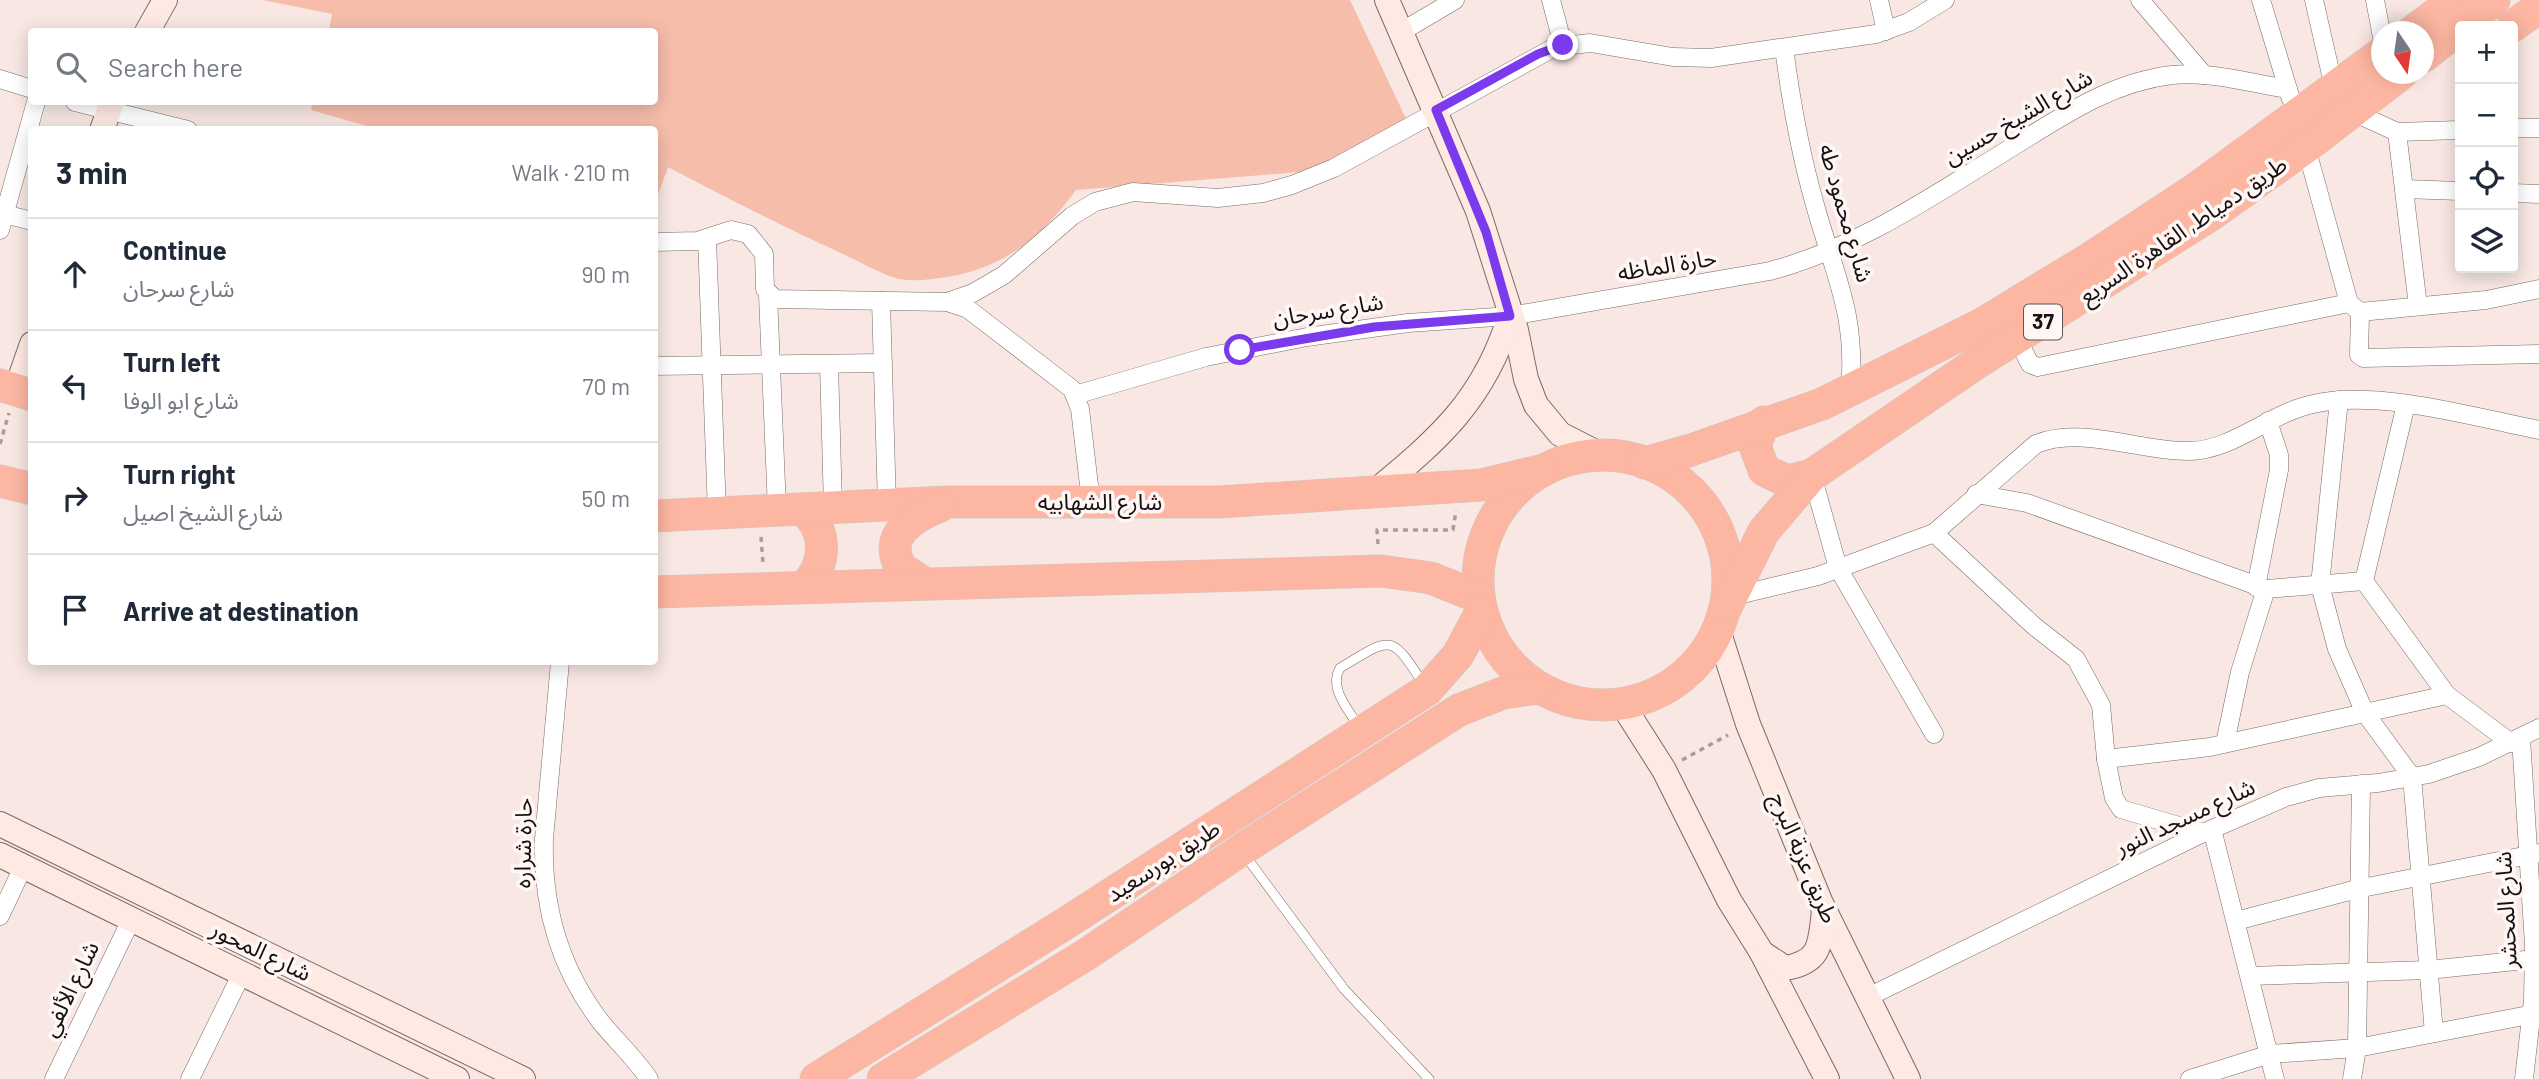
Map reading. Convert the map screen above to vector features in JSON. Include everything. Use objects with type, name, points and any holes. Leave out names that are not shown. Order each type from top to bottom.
[{"type":"highway","points":[[2408,21],[2417,0]]},
{"type":"highway","points":[[2427,21],[2455,0]]},
{"type":"highway","points":[[2434,49],[2494,0]]},
{"type":"highway","points":[[2518,22],[2539,7]]},
{"type":"highway","points":[[2434,56],[2455,53]]},
{"type":"highway","name":"طريق دمياط, القاهرة السريع","points":[[1726,611],[1764,531],[1812,475],[2017,338],[2164,246],[2306,147],[2371,67]]},
{"type":"highway","name":"طريق دمياط, القاهرة السريع","points":[[1645,463],[1691,450],[1850,393],[1982,324],[2089,260],[2194,190],[2292,103],[2344,100],[2379,84]]},
{"type":"highway","points":[[1764,422],[1755,446],[1765,470],[1787,481],[1812,475]]},
{"type":"highway","points":[[1601,455],[1645,463],[1684,485],[1713,520],[1727,562],[1726,611],[1700,660],[1672,685],[1640,700],[1622,704],[1579,704],[1538,688],[1522,677],[1496,648],[1479,605],[1479,559],[1491,523],[1513,493],[1544,470],[1562,462],[1601,455]]},
{"type":"highway","name":"شارع الشهابيه","points":[[658,516],[948,502],[1219,502],[1481,485],[1544,470]]},
{"type":"highway","points":[[0,481],[28,488]]},
{"type":"highway","points":[[922,582],[901,568],[895,557],[896,538],[903,527],[913,519],[948,502]]},
{"type":"highway","points":[[793,509],[816,524],[822,543],[820,564],[805,586]]},
{"type":"highway","points":[[658,592],[922,582],[1381,571],[1431,578],[1479,605]]},
{"type":"highway","name":"طريق بورسعيد","points":[[816,1079],[1063,925],[1427,690],[1441,677],[1458,654],[1479,605]]},
{"type":"highway","name":"طريق بورسعيد","points":[[883,1079],[1087,954],[1241,850],[1459,710],[1503,693],[1538,688]]},
{"type":"highway","points":[[1063,925],[1063,944],[1078,955],[1087,954]]},
{"type":"highway","points":[[991,968],[1008,970],[1014,975],[1018,983],[1015,999]]},
{"type":"street","points":[[149,28],[165,0]]},
{"type":"street","points":[[1387,0],[1486,232],[1518,337],[1526,379],[1541,412],[1560,434],[1601,455]]},
{"type":"street","points":[[1401,32],[1455,0]]},
{"type":"street","points":[[1551,0],[1563,45]]},
{"type":"street","points":[[1879,0],[1886,31]]},
{"type":"street","points":[[947,302],[997,280],[1072,216],[1107,197],[1146,191],[1218,198],[1278,189],[1327,171],[1538,54],[1563,45],[1590,43],[1692,58],[1784,48],[1886,31],[1921,16],[1945,0]]},
{"type":"street","points":[[2140,0],[2204,75]]},
{"type":"street","points":[[2261,0],[2292,103]]},
{"type":"street","points":[[2314,0],[2344,100],[2397,132],[2455,130]]},
{"type":"street","points":[[2375,0],[2379,21]]},
{"type":"street","name":"شارع محمود طه","points":[[1784,48],[1804,163],[1848,313],[1852,360],[1850,393]]},
{"type":"street","name":"شارع الشيخ حسين","points":[[1829,252],[1886,224],[2092,99],[2147,79],[2204,75],[2292,103]]},
{"type":"street","points":[[0,79],[28,88]]},
{"type":"street","points":[[29,126],[35,105]]},
{"type":"street","points":[[83,105],[107,114],[169,126]]},
{"type":"street","points":[[2518,128],[2539,128]]},
{"type":"street","points":[[28,129],[1,219],[28,221]]},
{"type":"street","points":[[2397,132],[2418,306]]},
{"type":"street","points":[[2306,147],[2354,308],[2359,355],[2363,358],[2539,354]]},
{"type":"street","points":[[2404,189],[2455,191]]},
{"type":"street","points":[[2518,193],[2539,194]]},
{"type":"street","points":[[658,242],[707,238],[731,230],[755,239],[764,254],[770,365],[793,509]]},
{"type":"street","points":[[707,238],[717,513]]},
{"type":"street","name":"حارة الماظه","points":[[1510,316],[1750,276],[1829,252]]},
{"type":"street","points":[[2017,338],[2030,364],[2038,367],[2354,308],[2486,300],[2539,289]]},
{"type":"street","points":[[768,295],[775,299],[947,302],[975,313],[1064,382],[1075,394],[1080,409],[1091,502]]},
{"type":"street","points":[[881,301],[887,505]]},
{"type":"street","points":[[1373,493],[1429,448],[1460,415],[1484,377],[1510,316]]},
{"type":"street","name":"شارع سرحان","points":[[1075,394],[1173,366],[1273,343],[1374,327],[1510,316]]},
{"type":"street","points":[[16,390],[28,356]]},
{"type":"street","points":[[658,366],[883,363]]},
{"type":"street","points":[[793,509],[829,364]]},
{"type":"street","points":[[2339,400],[2320,585],[2337,649],[2365,713],[2413,777],[2434,1033]]},
{"type":"street","points":[[1726,611],[1934,533],[2036,444],[2050,438],[2071,437],[2189,452],[2210,448],[2312,404],[2339,400],[2406,404],[2539,430]]},
{"type":"street","points":[[2406,404],[2364,581],[2447,695],[2516,741]]},
{"type":"street","points":[[2225,743],[2261,588],[2279,470],[2279,455],[2268,421]]},
{"type":"street","points":[[1812,475],[1838,568],[1934,734]]},
{"type":"street","points":[[1976,494],[2026,503],[2261,588],[2364,581]]},
{"type":"street","points":[[1934,533],[2034,626],[2076,659],[2101,705],[2106,759],[2114,798],[2121,809],[2207,831],[2236,921],[2275,1079]]},
{"type":"street","name":"طريق عزبة البرج","points":[[1726,611],[1748,724],[1824,911],[1908,1079]]},
{"type":"street","name":"حارة شراره","points":[[560,665],[544,848],[546,896],[551,924],[571,977],[586,1002],[649,1079]]},
{"type":"street","points":[[2106,759],[2225,743],[2447,695]]},
{"type":"street","points":[[1622,704],[1664,770],[1729,900],[1762,953],[1827,1079]]},
{"type":"street","name":"شارع مسجد النور","points":[[1866,998],[2207,831],[2297,793],[2413,777],[2463,764],[2539,728]]},
{"type":"street","name":"شارع المحشر","points":[[2516,741],[2534,854],[2536,919],[2536,1013],[2524,1079]]},
{"type":"street","points":[[2353,1079],[2357,1048],[2357,889],[2361,784]]},
{"type":"street","name":"شارع المحور","points":[[0,824],[523,1079]]},
{"type":"street","points":[[2236,921],[2357,889],[2534,854]]},
{"type":"street","name":"شارع المحور","points":[[0,855],[457,1079]]},
{"type":"street","points":[[0,916],[23,867]]},
{"type":"street","points":[[165,936],[178,911]]},
{"type":"street","points":[[1762,953],[1785,968],[1809,961],[1818,949],[1824,911]]},
{"type":"street","name":"شارع الألفي","points":[[54,1079],[131,920]]},
{"type":"street","points":[[2250,976],[2428,970],[2535,959]]},
{"type":"street","points":[[190,1079],[242,974]]},
{"type":"street","points":[[2190,1079],[2270,1054],[2357,1048],[2536,1013]]},
{"type":"lane","points":[[1362,732],[1338,692],[1336,675],[1340,668],[1380,644],[1388,643],[1402,650],[1427,690]]},
{"type":"lane","points":[[1241,850],[1344,989],[1429,1079]]},
{"type":"path","points":[[1381,571],[1377,530],[1453,530],[1459,487]]},
{"type":"path","points":[[764,588],[793,509]]},
{"type":"path","points":[[1664,770],[1748,724]]},
{"type":"shaded area","points":[[263,0],[1350,0],[1408,123],[1312,171],[1076,190],[1036,235],[1005,257],[968,273],[905,280],[877,271],[668,167],[658,195],[658,126],[367,126],[311,110],[312,105],[658,105],[658,28],[330,28],[332,14]]},
{"type":"route","points":[[1240,350],[1374,327],[1510,316],[1486,232],[1436,110],[1538,54],[1563,45]]}]
